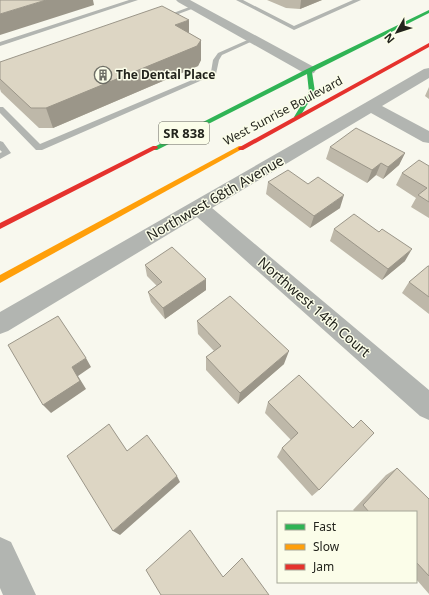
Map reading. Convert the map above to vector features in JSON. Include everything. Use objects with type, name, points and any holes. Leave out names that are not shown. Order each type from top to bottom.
[{"type":"highway","name":"West Sunrise Boulevard","points":[[0,226],[429,11]]},
{"type":"highway","name":"West Sunrise Boulevard","points":[[0,279],[429,45]]},
{"type":"highway","points":[[296,117],[312,92],[310,70]]},
{"type":"street","points":[[182,0],[310,70]]},
{"type":"street","name":"Northwest 68th Avenue","points":[[0,324],[429,72]]},
{"type":"street","points":[[370,106],[429,138]]},
{"type":"street","name":"Northwest 14th Court","points":[[198,207],[429,407]]},
{"type":"street","points":[[0,553],[20,595]]},
{"type":"lane","points":[[0,44],[132,0]]},
{"type":"lane","points":[[238,0],[294,28],[358,0]]},
{"type":"lane","points":[[157,20],[194,7]]},
{"type":"lane","points":[[0,108],[39,148],[214,73],[216,60],[220,54],[254,39]]},
{"type":"lane","points":[[0,144],[7,153],[0,156]]},
{"type":"building","points":[[0,0],[46,0],[0,14]]},
{"type":"building","points":[[162,6],[189,20],[175,25],[201,40],[197,46],[46,108],[31,108],[0,79],[0,62]]},
{"type":"building","points":[[356,128],[405,153],[388,167],[381,163],[372,170],[330,147]]},
{"type":"building","points":[[419,160],[429,166],[429,202],[418,195],[427,188],[402,173]]},
{"type":"building","points":[[288,170],[308,184],[318,177],[344,195],[314,216],[268,182]]},
{"type":"building","points":[[354,214],[379,232],[382,229],[412,249],[388,269],[334,229]]},
{"type":"building","points":[[172,247],[206,279],[163,308],[148,292],[162,282],[145,265]]},
{"type":"building","points":[[429,266],[429,297],[409,282]]},
{"type":"building","points":[[230,296],[289,351],[240,393],[206,357],[221,346],[197,321]]},
{"type":"building","points":[[58,316],[86,358],[72,367],[80,381],[43,405],[8,345]]},
{"type":"building","points":[[299,375],[353,428],[361,420],[374,433],[319,490],[282,448],[298,433],[268,402]]},
{"type":"building","points":[[109,424],[127,451],[147,435],[177,476],[113,531],[67,456]]},
{"type":"building","points":[[397,468],[429,499],[429,576],[417,563],[417,511],[368,511],[363,505]]},
{"type":"building","points":[[190,530],[223,577],[242,558],[269,595],[161,595],[146,570]]},
{"type":"traffic: fast","points":[[155,148],[429,11]]},
{"type":"traffic: fast","points":[[297,117],[312,92],[309,70]]},
{"type":"traffic: slow","points":[[0,279],[241,148]]},
{"type":"traffic: jam","points":[[241,148],[429,45]]},
{"type":"traffic: jam","points":[[0,226],[155,148]]},
{"type":"place","name":"The Dental Place","points":[[103,75]]}]
